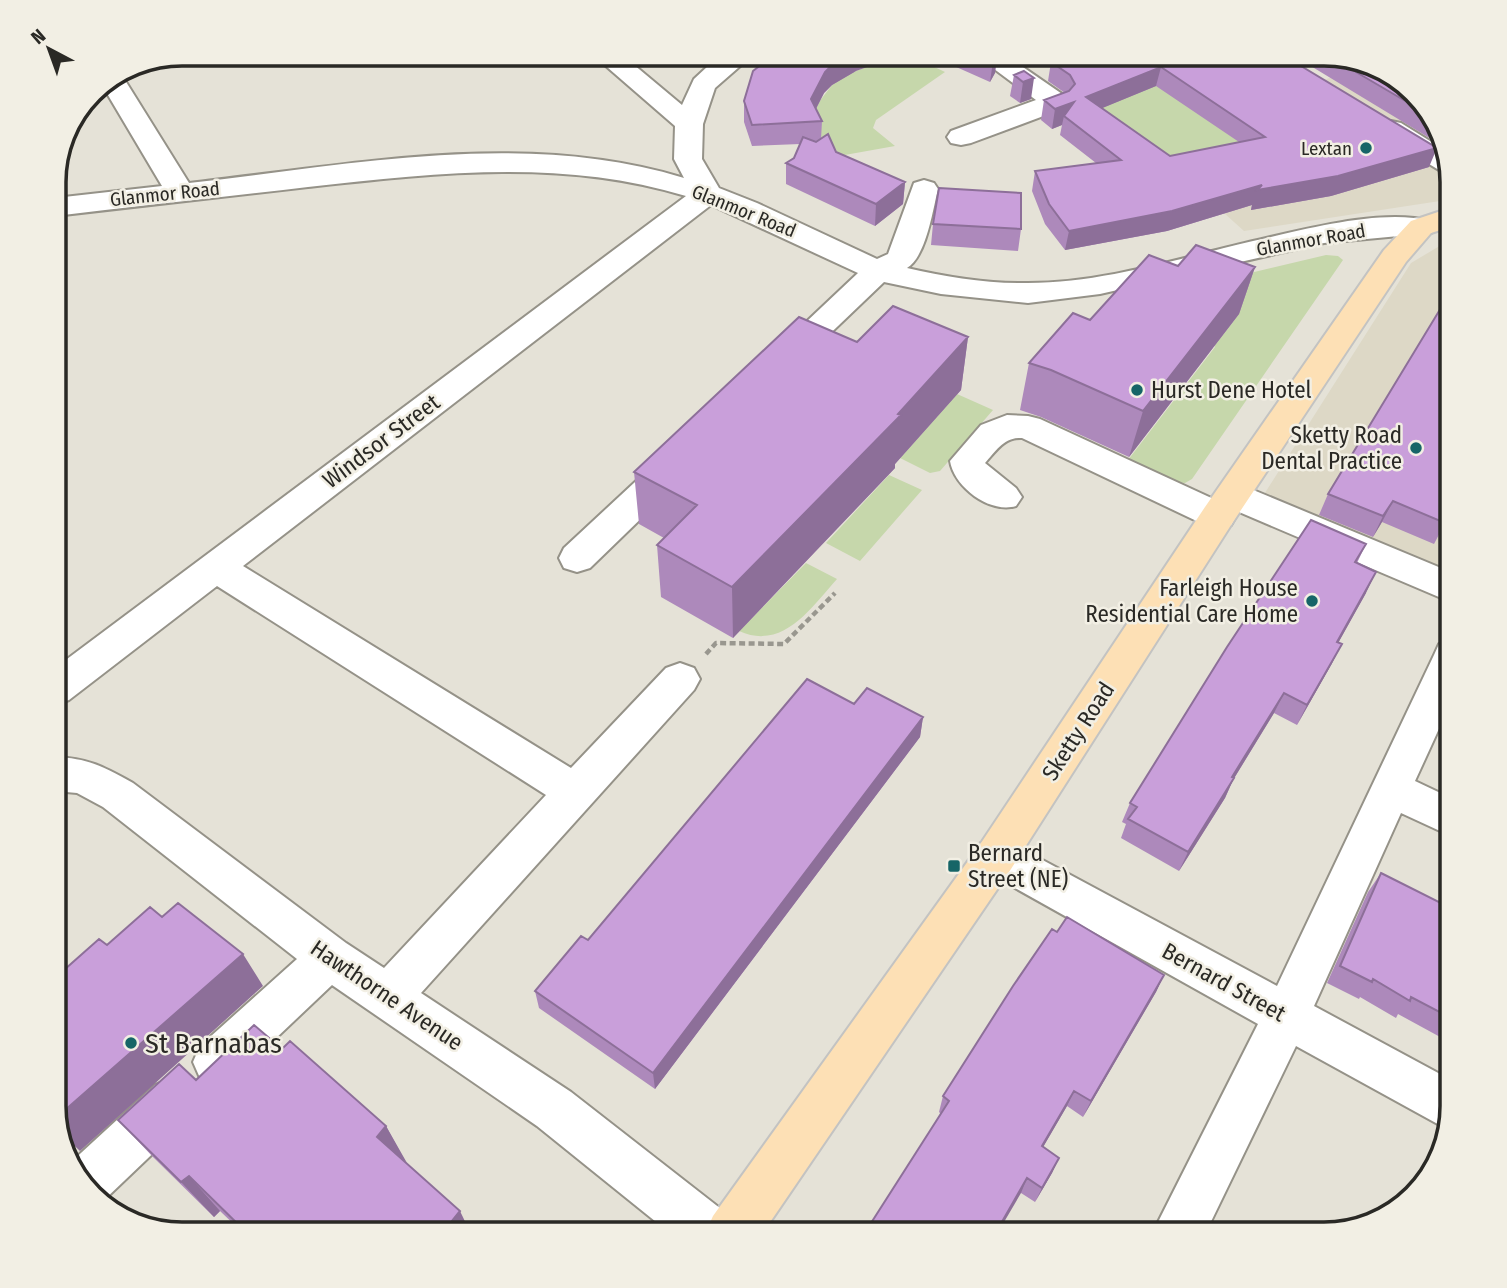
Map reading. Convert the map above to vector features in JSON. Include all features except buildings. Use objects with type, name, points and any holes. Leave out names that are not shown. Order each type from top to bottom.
[{"type":"main road","name":"Sketty Road","points":[[739,1222],[996,856],[1226,506],[1395,256],[1437,222]]},
{"type":"street","points":[[619,66],[689,124]]},
{"type":"street","points":[[708,194],[688,159],[689,124],[704,85],[724,66]]},
{"type":"street","points":[[961,137],[1056,102],[1004,66]]},
{"type":"street","points":[[117,87],[180,191]]},
{"type":"street","points":[[1369,116],[1438,157]]},
{"type":"street","name":"Glanmor Road","points":[[67,206],[440,164],[526,162],[590,167],[653,177],[708,194],[747,209],[878,271],[941,285],[1028,293],[1100,285],[1324,234],[1437,222]]},
{"type":"street","points":[[758,386],[878,271],[901,259],[913,232],[924,189]]},
{"type":"street","name":"Windsor Street","points":[[67,680],[708,194]]},
{"type":"street","points":[[1004,496],[969,472],[967,461],[996,430],[1009,424],[1028,427],[1226,506],[1440,584]]},
{"type":"street","points":[[577,558],[698,443]]},
{"type":"street","points":[[215,567],[575,792]]},
{"type":"street","points":[[388,997],[680,679]]},
{"type":"street","points":[[1184,1222],[1286,1017],[1440,683]]},
{"type":"street","name":"Hawthorne Avenue","points":[[67,775],[84,776],[118,795],[330,958],[554,1109],[697,1222]]},
{"type":"street","points":[[1391,789],[1440,814]]},
{"type":"street","name":"Bernard Street","points":[[996,856],[1440,1100]]},
{"type":"street","points":[[91,1177],[330,958]]},
{"type":"path","points":[[680,679],[716,643],[784,644],[835,593]]},
{"type":"shaded area","points":[[1332,77],[1424,124],[1437,152],[1440,201],[1244,231],[1224,213],[1293,92]]},
{"type":"shaded area","points":[[1440,246],[1440,571],[1263,496],[1411,263]]},
{"type":"green space","points":[[869,66],[932,66],[945,72],[876,120],[873,128],[895,146],[828,158],[783,122],[819,102],[843,76]]},
{"type":"green space","points":[[1097,81],[1293,92],[1218,189],[1086,115]]},
{"type":"green space","points":[[1326,255],[1338,256],[1343,260],[1192,479],[1185,483],[1173,482],[1128,460],[1215,347],[1179,290]]},
{"type":"green space","points":[[957,394],[993,410],[940,471],[930,473],[900,458]]},
{"type":"green space","points":[[889,475],[922,490],[860,561],[826,543]]},
{"type":"green space","points":[[806,563],[837,579],[806,613],[782,631],[769,635],[755,636],[739,631]]},
{"type":"place","name":"Lextan","points":[[1366,148]]},
{"type":"place","name":"Hurst Dene Hotel","points":[[1137,390]]},
{"type":"place","name":"Sketty Road Dental Practice","points":[[1416,448]]},
{"type":"place","name":"Farleigh House Residential Care Home","points":[[1312,601]]},
{"type":"place","name":"Bernard Street (NE)","points":[[954,866]]},
{"type":"place","name":"St Barnabas","points":[[131,1043]]}]
